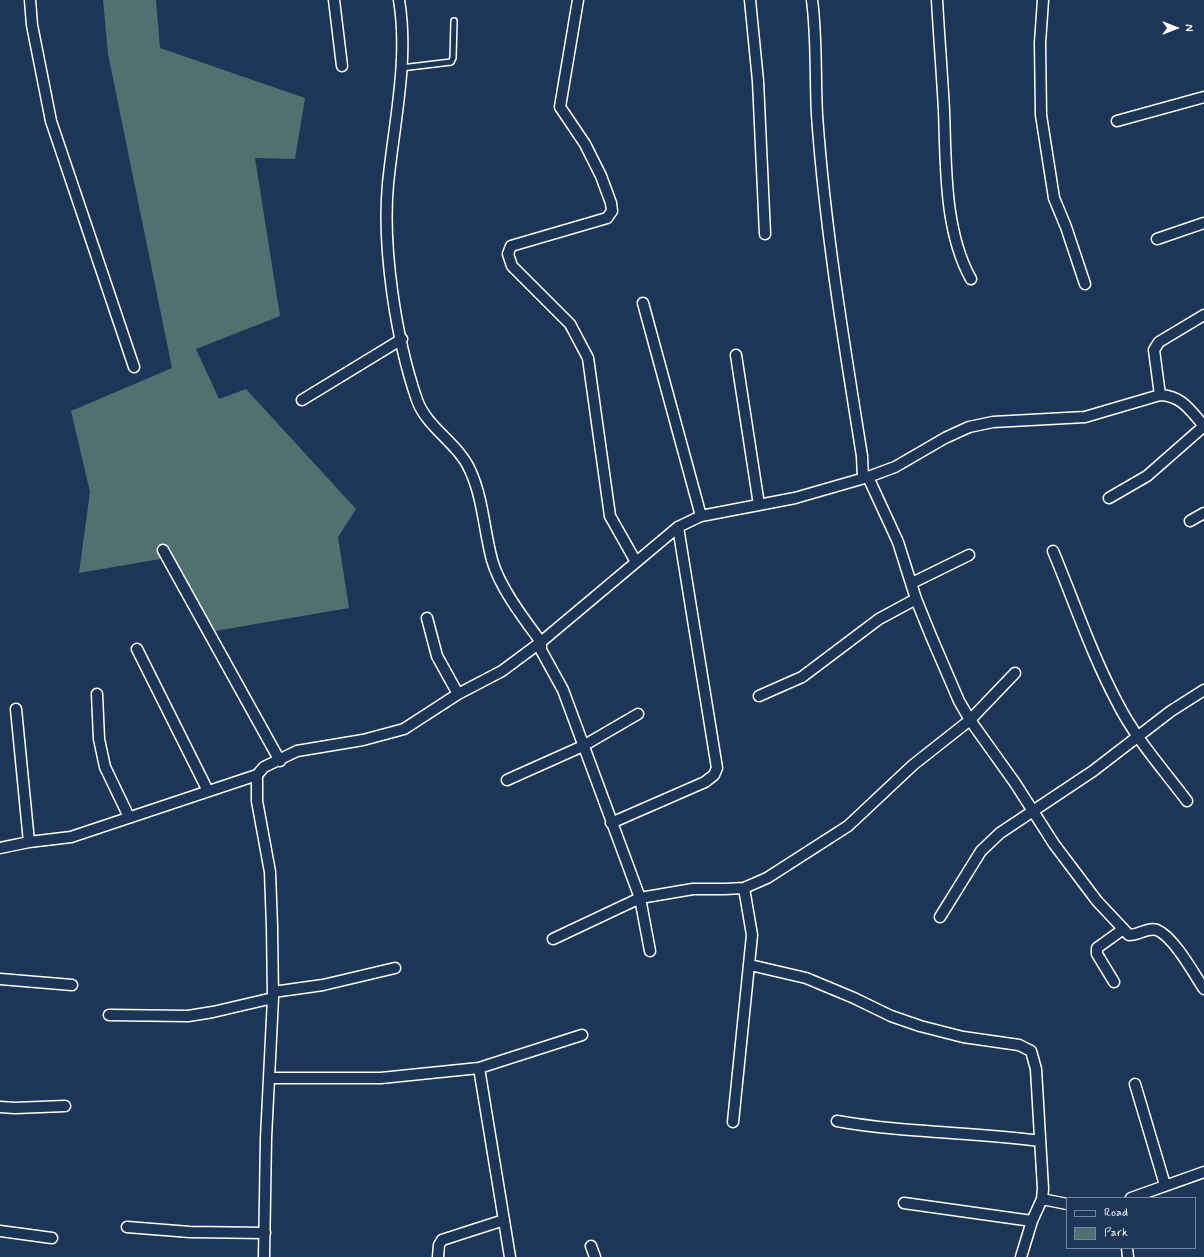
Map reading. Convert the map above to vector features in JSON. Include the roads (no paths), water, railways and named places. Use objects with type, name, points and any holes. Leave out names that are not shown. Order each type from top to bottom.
[{"type":"street","points":[[30,0],[32,25],[50,121],[134,367]]},
{"type":"street","points":[[334,0],[342,66]]},
{"type":"street","points":[[399,0],[403,25],[401,68],[388,185],[387,236],[393,295],[407,367],[418,402],[432,424],[457,448],[470,470],[481,504],[493,561],[507,592],[524,620],[541,642],[540,650],[563,690],[640,898],[650,951]]},
{"type":"street","points":[[578,0],[560,107],[585,144],[601,176],[611,203],[612,211],[607,218],[511,246],[508,254],[512,266],[570,324],[588,358],[610,516],[636,562]]},
{"type":"street","points":[[750,0],[758,81],[765,234]]},
{"type":"street","points":[[812,0],[816,29],[817,114],[830,248],[866,478],[898,542],[916,599],[960,701],[970,720],[1097,901],[1122,930],[1129,935],[1137,935],[1150,930],[1158,931],[1171,941],[1204,989]]},
{"type":"street","points":[[937,0],[945,149],[952,228],[962,262],[972,279]]},
{"type":"street","points":[[1043,0],[1040,43],[1041,115],[1054,198],[1066,227],[1085,284]]},
{"type":"street","points":[[1117,121],[1204,97]]},
{"type":"street","points":[[1157,239],[1204,223]]},
{"type":"street","points":[[643,304],[701,516]]},
{"type":"street","points":[[1160,395],[1154,350],[1159,342],[1204,316]]},
{"type":"street","points":[[302,400],[402,339]]},
{"type":"street","points":[[736,355],[759,505]]},
{"type":"street","points":[[0,848],[29,842],[71,837],[129,816],[168,805],[257,775],[264,767],[297,751],[364,740],[404,729],[458,694],[502,671],[541,642],[678,527],[701,516],[795,498],[866,478],[895,467],[945,438],[969,427],[993,422],[1085,416],[1160,395],[1172,395],[1182,401],[1204,426],[1147,476],[1109,498]]},
{"type":"street","points":[[1190,521],[1204,513]]},
{"type":"street","points":[[611,823],[705,782],[714,775],[717,768],[678,527]]},
{"type":"street","points":[[163,550],[280,760]]},
{"type":"street","points":[[1053,551],[1077,615],[1117,703],[1138,737],[1187,801]]},
{"type":"street","points":[[912,583],[969,555]]},
{"type":"street","points":[[759,696],[802,677],[879,619],[916,599]]},
{"type":"street","points":[[427,618],[437,656],[458,694]]},
{"type":"street","points":[[137,649],[208,791]]},
{"type":"street","points":[[553,938],[640,898],[693,889],[724,890],[744,888],[767,878],[790,865],[848,826],[913,765],[970,720],[1016,673]]},
{"type":"street","points":[[940,917],[981,851],[1000,833],[1093,771],[1171,711],[1204,690]]},
{"type":"street","points":[[97,694],[99,739],[105,767],[129,816]]},
{"type":"street","points":[[16,709],[29,842]]},
{"type":"street","points":[[507,780],[583,746],[638,714]]},
{"type":"street","points":[[257,775],[257,801],[270,872],[273,995],[268,1078],[264,1257]]},
{"type":"street","points":[[734,1122],[752,935],[744,888]]},
{"type":"street","points":[[1114,982],[1097,954],[1097,948],[1122,930]]},
{"type":"street","points":[[750,965],[806,978],[854,998],[891,1016],[920,1026],[963,1037],[1019,1045],[1031,1051],[1036,1069],[1042,1199],[1032,1221],[1021,1257]]},
{"type":"street","points":[[109,1015],[188,1016],[212,1012],[273,995],[396,968]]},
{"type":"street","points":[[0,979],[72,984]]},
{"type":"street","points":[[268,1078],[381,1078],[479,1068],[582,1035]]},
{"type":"street","points":[[479,1068],[510,1257]]},
{"type":"street","points":[[1135,1084],[1165,1186]]},
{"type":"street","points":[[0,1107],[15,1108],[65,1106]]},
{"type":"street","points":[[837,1121],[898,1130],[953,1132],[1040,1141]]},
{"type":"street","points":[[1133,1197],[1204,1172]]},
{"type":"street","points":[[1042,1199],[1066,1204]]},
{"type":"street","points":[[904,1203],[1032,1221]]},
{"type":"street","points":[[438,1257],[439,1245],[442,1240],[504,1220]]},
{"type":"street","points":[[127,1226],[190,1232],[265,1233]]},
{"type":"street","points":[[0,1230],[52,1238]]},
{"type":"street","points":[[591,1246],[595,1257]]},
{"type":"lane","points":[[401,68],[451,62],[453,58],[454,21]]}]
